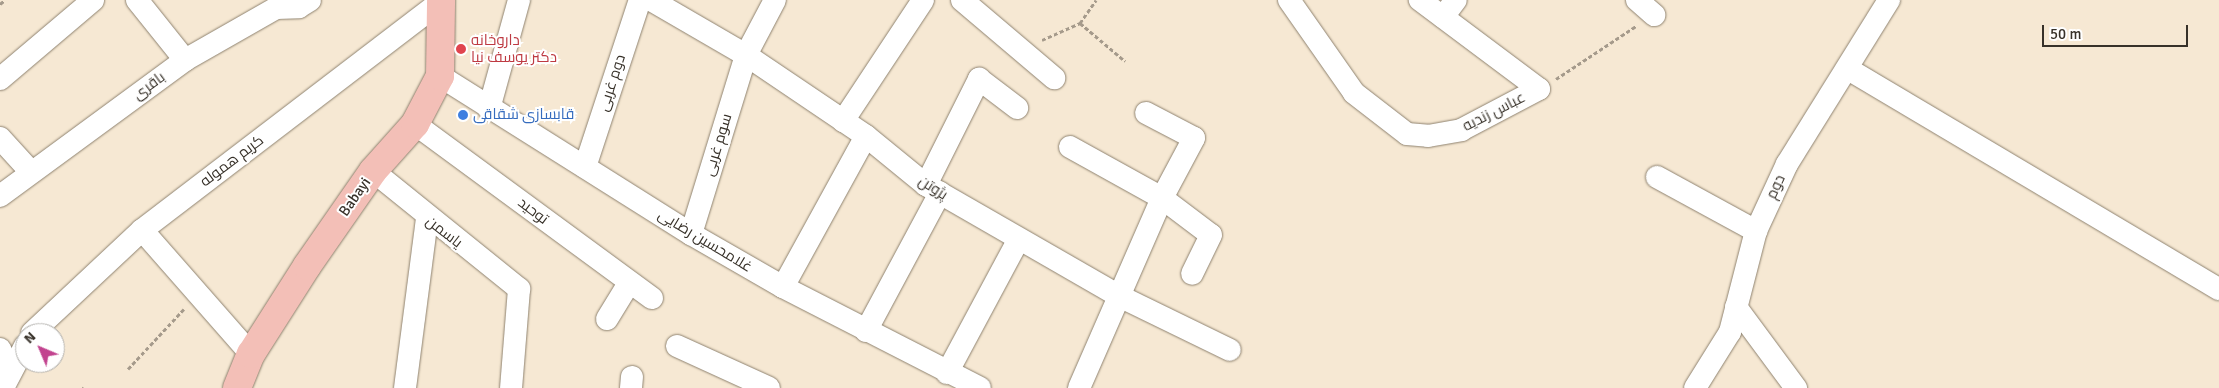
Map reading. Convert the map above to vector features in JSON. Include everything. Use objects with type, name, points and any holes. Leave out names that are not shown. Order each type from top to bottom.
[{"type":"main road","name":"Babayi","points":[[237,388],[251,354],[373,171],[415,124],[440,76],[441,1]]},
{"type":"street","points":[[0,80],[93,0]]},
{"type":"street","points":[[137,0],[185,60]]},
{"type":"street","name":"باقری","points":[[0,196],[185,60],[278,4],[298,7],[310,0]]},
{"type":"street","points":[[489,110],[518,0]]},
{"type":"street","name":"دوم غربی","points":[[585,167],[640,0]]},
{"type":"street","name":"پژوتن","points":[[651,0],[746,55],[866,136],[933,189],[1119,296],[1230,350]]},
{"type":"street","name":"سوم غربی","points":[[691,234],[746,55],[775,0]]},
{"type":"street","points":[[843,121],[923,0]]},
{"type":"street","points":[[962,0],[1054,78]]},
{"type":"street","name":"عباس زندیه","points":[[1289,0],[1305,17],[1354,93],[1407,134],[1428,136],[1461,130],[1540,89]]},
{"type":"street","points":[[1420,0],[1449,9],[1540,89]]},
{"type":"street","points":[[1637,0],[1654,15]]},
{"type":"street","name":"دوم","points":[[1695,388],[1730,332],[1756,231],[1787,164],[1848,69],[1889,0]]},
{"type":"street","name":"کریم هموله","points":[[43,323],[142,230],[441,1]]},
{"type":"street","points":[[1848,69],[2219,289]]},
{"type":"street","name":"غلامحسین رضایی","points":[[440,76],[489,110],[585,167],[691,234],[784,288],[947,373],[980,388]]},
{"type":"street","points":[[866,331],[933,189],[979,80],[1017,108]]},
{"type":"street","points":[[1079,388],[1162,198],[1194,138],[1146,113]]},
{"type":"street","name":"توحید","points":[[415,124],[629,283],[652,298]]},
{"type":"street","points":[[784,288],[866,136]]},
{"type":"street","points":[[0,138],[31,172]]},
{"type":"street","points":[[1070,147],[1162,198],[1211,235],[1192,274]]},
{"type":"street","name":"یاسمن","points":[[373,171],[426,219],[519,289],[511,388]]},
{"type":"street","points":[[1657,177],[1756,231]]},
{"type":"street","points":[[405,388],[426,219]]},
{"type":"street","points":[[142,230],[196,296],[251,354]]},
{"type":"street","points":[[947,373],[1019,239]]},
{"type":"street","points":[[607,319],[629,283]]},
{"type":"street","points":[[1736,307],[1796,388]]},
{"type":"street","points":[[678,346],[758,386]]},
{"type":"street","points":[[0,349],[6,380]]},
{"type":"street","points":[[6,380],[15,364]]},
{"type":"path","points":[[0,4],[5,0]]},
{"type":"path","points":[[1021,50],[1080,23],[1096,0]]},
{"type":"path","name":"عباس زندیه","points":[[1540,89],[1654,15]]},
{"type":"path","points":[[1080,23],[1125,61]]},
{"type":"path","points":[[128,369],[196,296]]},
{"type":"place","name":"داروخانه دکتر یوسف نیا","points":[[461,49]]},
{"type":"place","name":"قابسازی شقاقی","points":[[463,115]]}]
